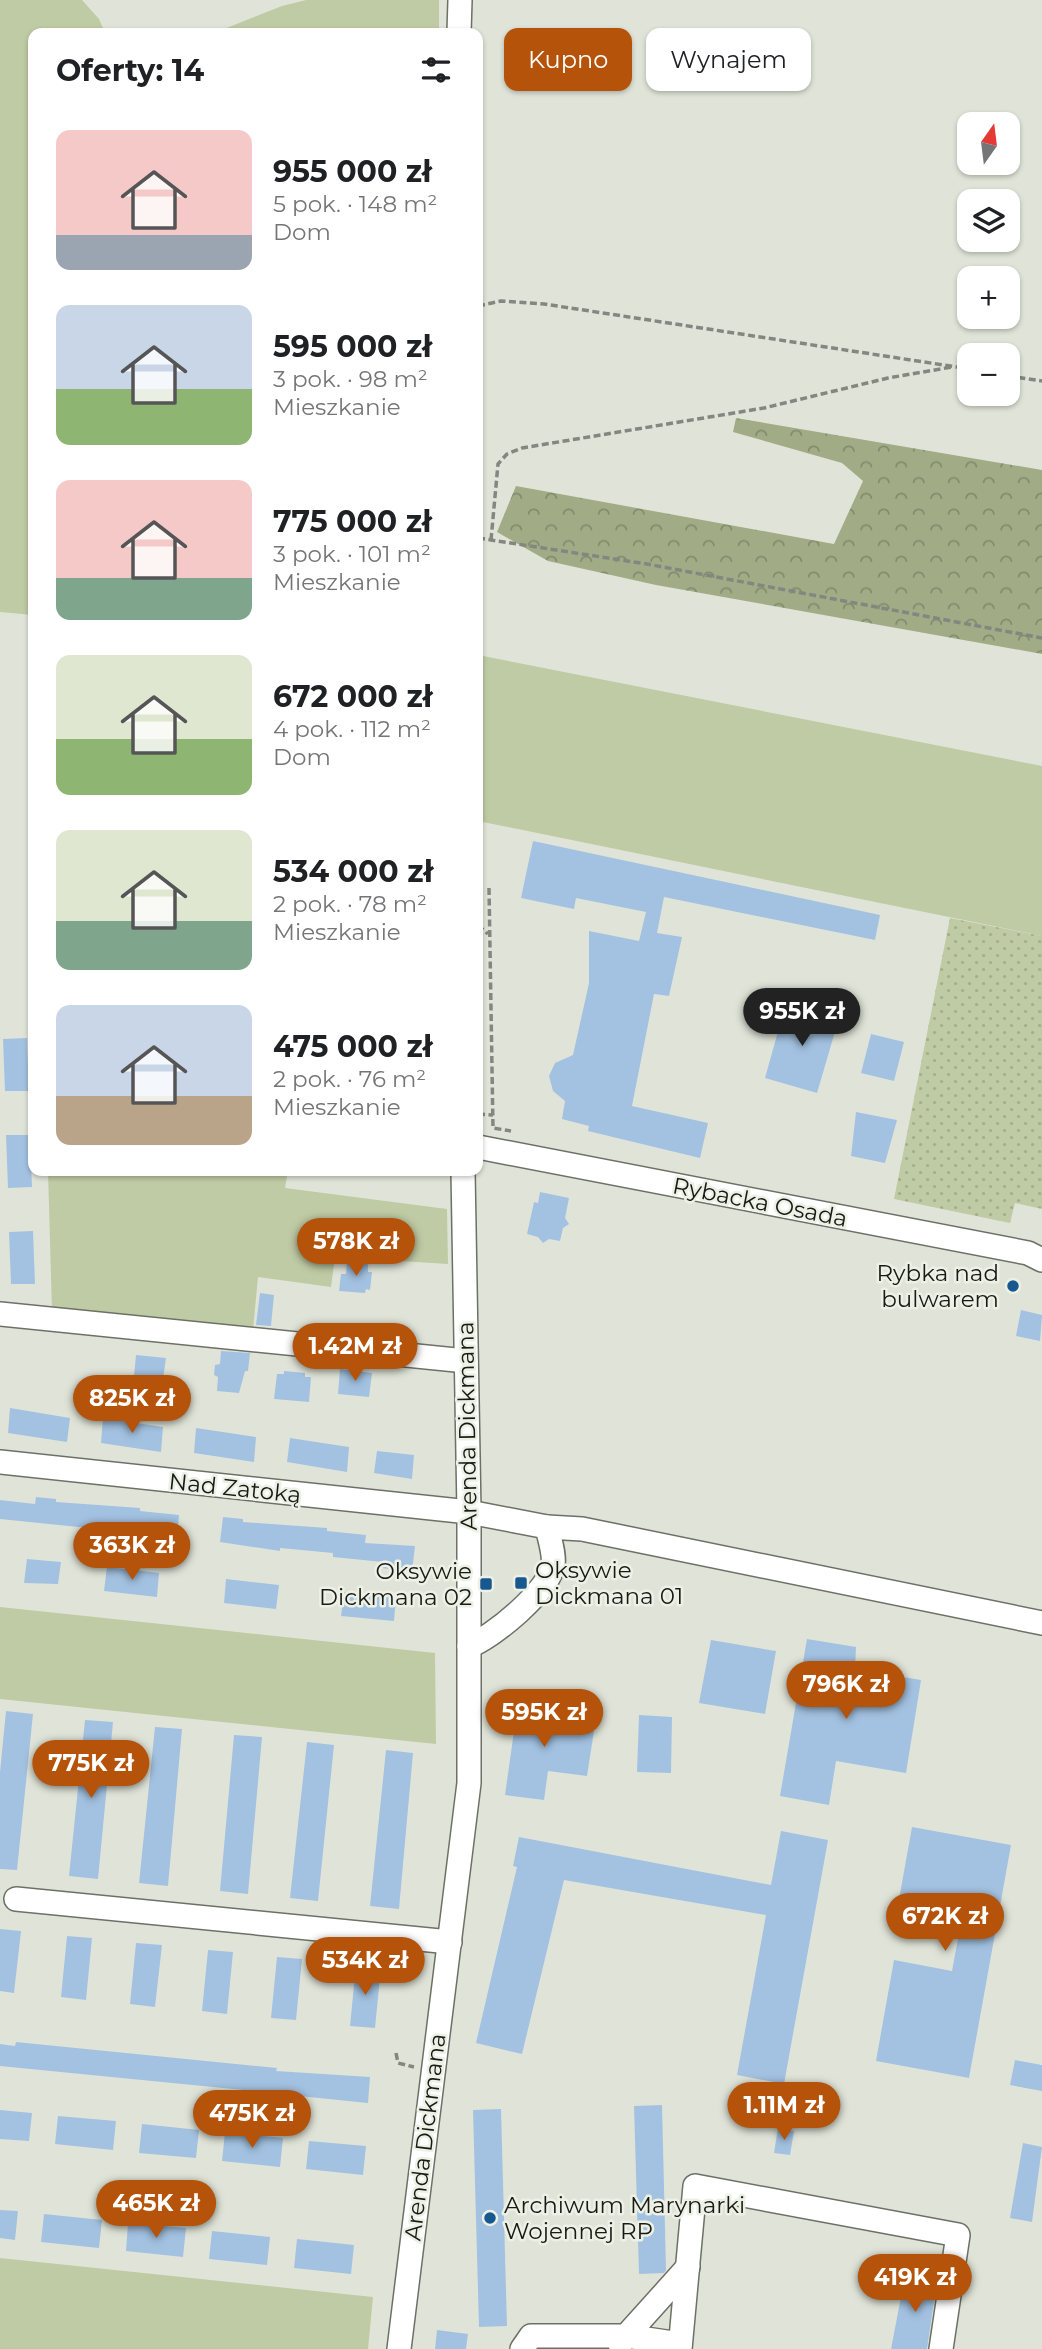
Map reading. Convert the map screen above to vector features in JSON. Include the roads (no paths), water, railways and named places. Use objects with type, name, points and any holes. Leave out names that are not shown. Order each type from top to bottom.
[{"type":"street","points":[[459,28],[460,0]]},
{"type":"street","name":"Rybacka Osada","points":[[483,1148],[1028,1253],[1042,1260]]},
{"type":"street","name":"Arenda Dickmana","points":[[399,2349],[469,1783],[469,1512],[463,1176]]},
{"type":"street","points":[[0,1314],[466,1362]]},
{"type":"street","name":"Nad Zatoką","points":[[0,1462],[469,1512],[547,1527],[582,1529],[1042,1623]]},
{"type":"street","points":[[470,1646],[486,1640],[545,1585],[554,1565],[547,1527]]},
{"type":"street","points":[[16,1899],[450,1942]]},
{"type":"street","points":[[522,2349],[531,2336],[680,2346],[695,2186],[958,2235],[941,2349]]},
{"type":"street","points":[[621,2342],[688,2267]]},
{"type":"place","name":"Rybka nad bulwarem","points":[[1013,1286]]},
{"type":"place","name":"Oksywie Dickmana 01","points":[[521,1583]]},
{"type":"place","name":"Oksywie Dickmana 02","points":[[486,1584]]},
{"type":"place","name":"Archiwum Marynarki Wojennej RP","points":[[490,2218]]}]
